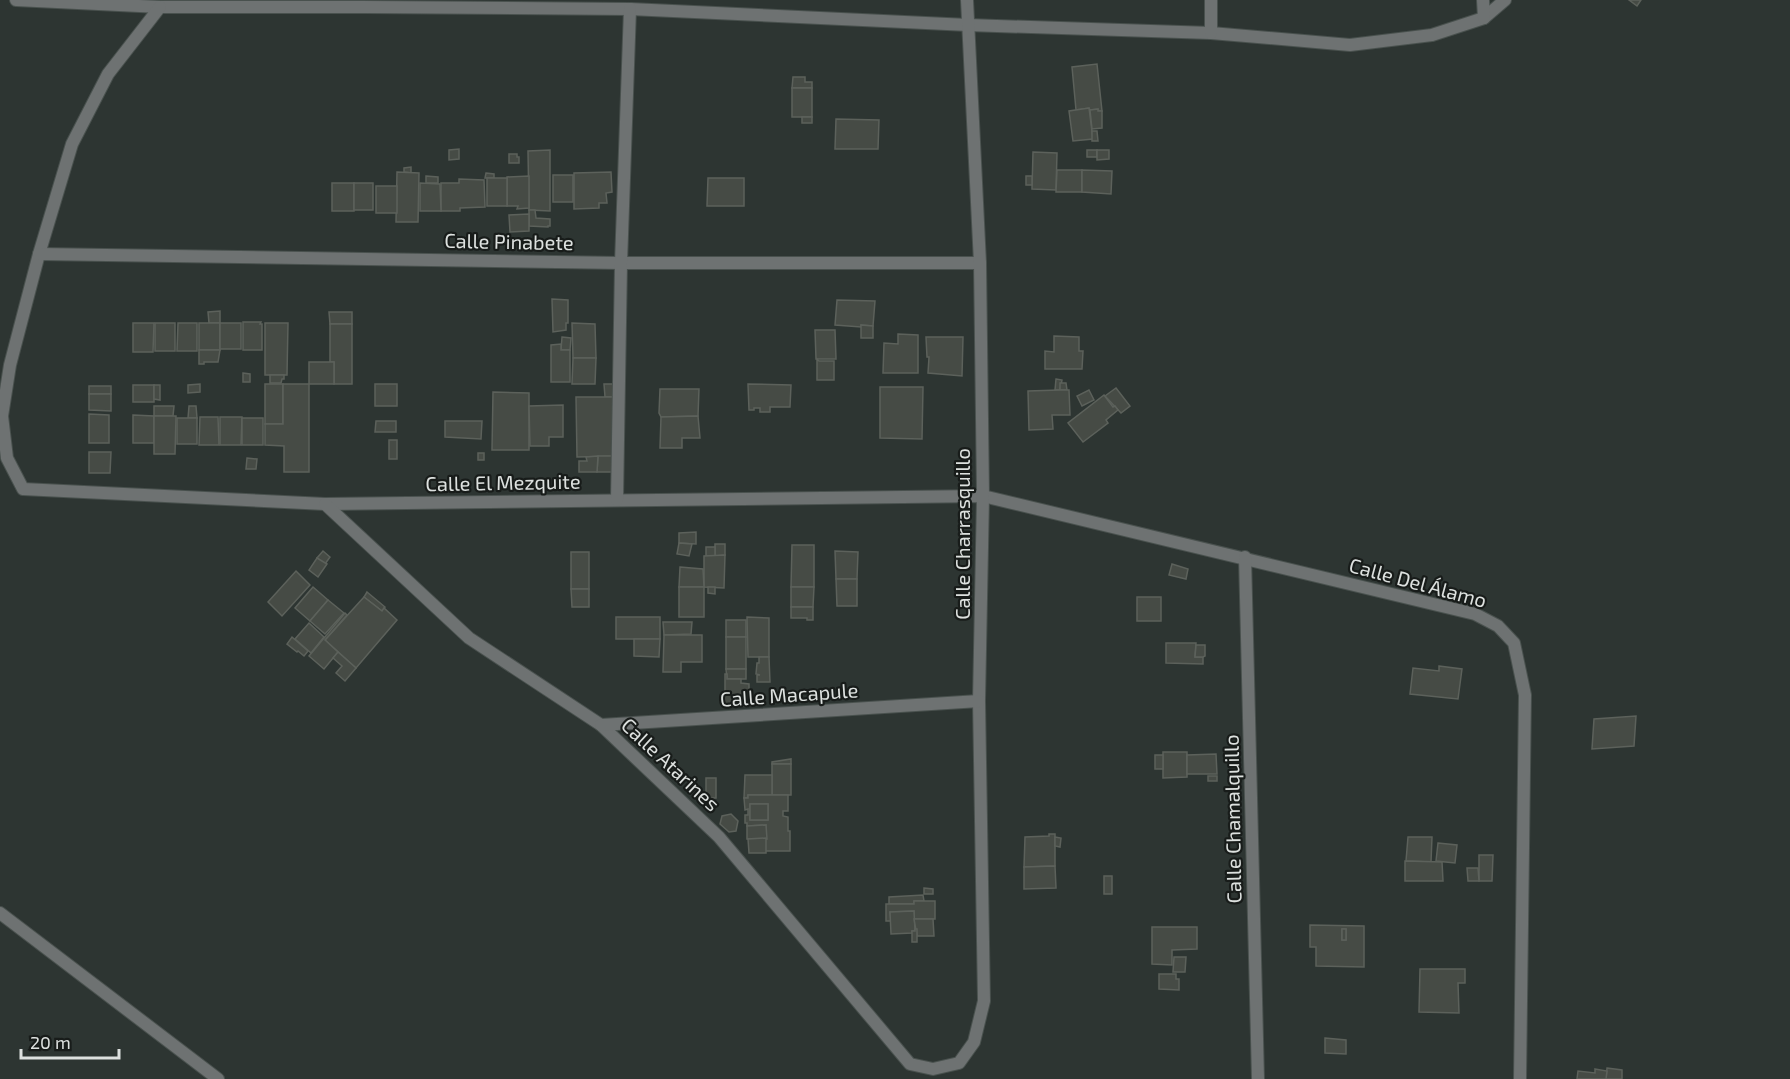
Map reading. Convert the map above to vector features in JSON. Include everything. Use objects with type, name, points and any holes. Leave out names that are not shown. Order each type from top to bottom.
[{"type":"street","points":[[16,0],[160,7],[630,9],[968,25],[1210,33],[1350,45],[1432,35],[1484,18],[1505,0]]},
{"type":"street","name":"Calle Charrasquillo","points":[[960,1063],[975,1042],[984,1001],[979,701],[983,496],[980,263],[967,0]]},
{"type":"street","points":[[1210,33],[1211,0]]},
{"type":"street","points":[[1483,0],[1484,18]]},
{"type":"street","points":[[39,254],[72,144],[108,74],[160,7]]},
{"type":"street","points":[[616,500],[630,9]]},
{"type":"street","name":"Calle Pinabete","points":[[39,254],[621,263],[980,263]]},
{"type":"street","name":"Calle El Mezquite","points":[[39,254],[10,365],[2,416],[7,458],[23,489],[325,504],[983,496]]},
{"type":"street","name":"Calle Del Álamo","points":[[983,496],[1475,614],[1498,627],[1514,643],[1525,695],[1520,1079]]},
{"type":"street","name":"Calle Atarines","points":[[325,504],[469,638],[601,725],[719,837],[909,1064],[933,1069],[960,1063]]},
{"type":"street","name":"Calle Chamalquillo","points":[[1245,557],[1258,1079]]},
{"type":"street","name":"Calle Macapule","points":[[601,725],[979,701]]},
{"type":"street","points":[[0,913],[218,1079]]},
{"type":"building","points":[[1629,0],[1641,0],[1637,6]]},
{"type":"building","points":[[1097,64],[1102,111],[1089,108],[1076,110],[1072,67]]},
{"type":"building","points":[[793,77],[805,77],[805,82],[812,82],[812,88],[792,88]]},
{"type":"building","points":[[792,88],[812,88],[812,117],[792,117]]},
{"type":"building","points":[[1089,108],[1093,139],[1073,141],[1069,111]]},
{"type":"building","points":[[1090,110],[1102,111],[1102,128],[1092,129]]},
{"type":"building","points":[[802,117],[812,117],[812,123],[802,123]]},
{"type":"building","points":[[836,119],[879,120],[878,149],[835,149]]},
{"type":"building","points":[[1092,131],[1097,131],[1098,141],[1092,141]]},
{"type":"building","points":[[459,149],[459,159],[449,160],[449,150]]},
{"type":"building","points":[[550,150],[550,211],[529,210],[528,151]]},
{"type":"building","points":[[1087,150],[1097,150],[1097,157],[1087,157]]},
{"type":"building","points":[[1097,150],[1109,150],[1109,159],[1097,160]]},
{"type":"building","points":[[1033,152],[1057,153],[1056,190],[1032,189]]},
{"type":"building","points":[[509,154],[517,154],[519,163],[509,163]]},
{"type":"building","points":[[411,167],[411,173],[404,172],[404,168]]},
{"type":"building","points":[[1057,170],[1082,170],[1082,192],[1056,192]]},
{"type":"building","points":[[1082,170],[1112,171],[1111,194],[1082,192]]},
{"type":"building","points":[[397,172],[419,173],[418,222],[396,222]]},
{"type":"building","points":[[611,172],[612,192],[606,193],[607,203],[599,203],[599,208],[574,209],[574,173]]},
{"type":"building","points":[[486,173],[494,174],[494,178],[485,178]]},
{"type":"building","points":[[553,175],[573,175],[573,202],[553,202]]},
{"type":"building","points":[[426,176],[438,177],[438,183],[426,183]]},
{"type":"building","points":[[529,176],[529,208],[517,209],[518,206],[507,206],[507,177]]},
{"type":"building","points":[[1026,176],[1032,176],[1032,185],[1026,185]]},
{"type":"building","points":[[487,178],[507,178],[507,206],[487,206]]},
{"type":"building","points":[[708,178],[744,178],[744,206],[707,206]]},
{"type":"building","points":[[459,179],[484,180],[485,207],[441,211],[441,183],[459,183]]},
{"type":"building","points":[[332,183],[354,183],[354,211],[332,211]]},
{"type":"building","points":[[354,183],[373,183],[373,210],[354,210]]},
{"type":"building","points":[[420,183],[440,184],[441,211],[420,211]]},
{"type":"building","points":[[376,186],[397,186],[397,213],[376,213]]},
{"type":"building","points":[[529,210],[535,210],[536,218],[550,219],[550,226],[529,226]]},
{"type":"building","points":[[529,214],[529,231],[510,232],[509,215]]},
{"type":"building","points":[[552,299],[568,300],[566,330],[553,332]]},
{"type":"building","points":[[837,300],[875,301],[873,326],[835,325]]},
{"type":"building","points":[[220,311],[220,323],[209,323],[208,312]]},
{"type":"building","points":[[329,312],[352,312],[352,324],[330,324]]},
{"type":"building","points":[[243,322],[261,322],[262,350],[243,350]]},
{"type":"building","points":[[133,323],[154,323],[153,352],[133,352]]},
{"type":"building","points":[[155,323],[175,323],[175,351],[155,351]]},
{"type":"building","points":[[178,323],[197,323],[197,351],[177,351]]},
{"type":"building","points":[[199,323],[220,323],[220,350],[199,350]]},
{"type":"building","points":[[220,323],[241,323],[241,349],[220,349]]},
{"type":"building","points":[[265,323],[288,323],[287,375],[265,375]]},
{"type":"building","points":[[572,323],[595,324],[596,358],[573,358]]},
{"type":"building","points":[[330,324],[352,324],[352,384],[334,384],[334,362],[330,362]]},
{"type":"building","points":[[861,325],[873,326],[873,338],[861,338]]},
{"type":"building","points":[[815,330],[835,330],[836,359],[816,359]]},
{"type":"building","points":[[898,334],[918,335],[918,373],[883,373],[884,343],[898,344]]},
{"type":"building","points":[[1054,336],[1079,337],[1079,351],[1083,351],[1082,369],[1045,369],[1045,351],[1054,352]]},
{"type":"building","points":[[562,337],[571,338],[570,350],[561,350]]},
{"type":"building","points":[[926,337],[963,337],[962,376],[928,373],[929,357],[927,357]]},
{"type":"building","points":[[561,344],[561,350],[570,350],[570,382],[551,382],[551,345]]},
{"type":"building","points":[[199,350],[220,350],[218,362],[199,364]]},
{"type":"building","points":[[573,358],[596,358],[595,384],[572,384]]},
{"type":"building","points":[[817,359],[834,361],[834,380],[817,380]]},
{"type":"building","points":[[309,362],[334,362],[334,384],[309,384]]},
{"type":"building","points":[[243,373],[250,374],[250,382],[243,382]]},
{"type":"building","points":[[270,375],[284,375],[284,379],[281,383],[270,383]]},
{"type":"building","points":[[1056,379],[1062,380],[1060,390],[1055,390]]},
{"type":"building","points":[[1060,383],[1066,383],[1067,390],[1060,390]]},
{"type":"building","points":[[200,384],[200,392],[188,393],[188,385]]},
{"type":"building","points":[[265,384],[283,384],[283,424],[265,424]]},
{"type":"building","points":[[283,384],[309,384],[309,472],[284,472],[284,446],[265,445],[265,424],[283,424]]},
{"type":"building","points":[[375,384],[397,384],[397,406],[375,406]]},
{"type":"building","points":[[604,384],[616,384],[616,397],[605,397]]},
{"type":"building","points":[[748,384],[791,385],[790,407],[770,407],[770,412],[760,412],[760,408],[749,410]]},
{"type":"building","points":[[133,385],[154,385],[154,402],[133,402]]},
{"type":"building","points":[[154,385],[160,385],[160,400],[154,399]]},
{"type":"building","points":[[89,386],[111,386],[111,394],[89,394]]},
{"type":"building","points":[[880,387],[923,387],[922,439],[880,438]]},
{"type":"building","points":[[1116,388],[1130,406],[1121,413],[1105,396]]},
{"type":"building","points":[[660,389],[699,389],[698,416],[661,417],[659,413]]},
{"type":"building","points":[[1069,390],[1070,415],[1052,415],[1053,429],[1029,430],[1028,391]]},
{"type":"building","points":[[1089,390],[1094,400],[1082,406],[1077,396]]},
{"type":"building","points":[[493,392],[529,393],[529,450],[492,450]]},
{"type":"building","points":[[89,394],[111,394],[111,411],[89,410]]},
{"type":"building","points":[[1104,395],[1118,410],[1106,420],[1108,423],[1083,442],[1068,423]]},
{"type":"building","points":[[576,397],[616,397],[616,456],[577,457]]},
{"type":"building","points":[[563,405],[563,437],[549,437],[549,446],[530,446],[529,406]]},
{"type":"building","points":[[154,406],[174,406],[173,416],[154,416]]},
{"type":"building","points":[[189,406],[196,406],[197,418],[188,418]]},
{"type":"building","points":[[89,414],[109,415],[109,443],[89,443]]},
{"type":"building","points":[[133,415],[154,416],[154,443],[133,443]]},
{"type":"building","points":[[154,416],[176,416],[175,454],[154,454]]},
{"type":"building","points":[[698,416],[700,438],[682,438],[682,448],[660,448],[661,417]]},
{"type":"building","points":[[200,417],[218,417],[219,445],[199,445]]},
{"type":"building","points":[[220,417],[242,417],[241,445],[220,445]]},
{"type":"building","points":[[177,418],[197,418],[197,444],[177,444]]},
{"type":"building","points":[[242,418],[263,418],[263,445],[242,445]]},
{"type":"building","points":[[376,421],[396,421],[396,432],[375,432]]},
{"type":"building","points":[[445,421],[482,421],[481,439],[445,437]]},
{"type":"building","points":[[389,440],[397,440],[397,459],[389,459]]},
{"type":"building","points":[[89,452],[111,452],[110,473],[89,473]]},
{"type":"building","points":[[478,453],[484,453],[484,460],[478,460]]},
{"type":"building","points":[[598,456],[616,456],[617,472],[597,472]]},
{"type":"building","points":[[598,456],[597,472],[579,472],[579,461],[587,461],[586,457]]},
{"type":"building","points":[[247,458],[257,459],[256,469],[246,469]]},
{"type":"building","points":[[696,532],[696,544],[679,543],[679,533]]},
{"type":"building","points":[[679,543],[692,544],[689,556],[677,554]]},
{"type":"building","points":[[715,544],[725,544],[725,555],[715,556]]},
{"type":"building","points":[[792,545],[814,545],[814,587],[791,587]]},
{"type":"building","points":[[706,547],[715,547],[715,556],[706,556]]},
{"type":"building","points":[[323,551],[330,557],[325,564],[317,558]]},
{"type":"building","points":[[835,551],[858,552],[857,579],[836,579]]},
{"type":"building","points":[[571,552],[589,552],[589,589],[571,589]]},
{"type":"building","points":[[725,555],[724,588],[704,587],[704,556]]},
{"type":"building","points":[[317,558],[327,564],[318,577],[309,570]]},
{"type":"building","points":[[1172,564],[1188,569],[1186,579],[1169,575]]},
{"type":"building","points":[[680,567],[703,569],[704,587],[679,587]]},
{"type":"building","points":[[296,571],[310,585],[282,616],[268,602]]},
{"type":"building","points":[[836,579],[857,579],[857,606],[837,606]]},
{"type":"building","points":[[313,587],[328,600],[310,621],[295,608]]},
{"type":"building","points":[[679,587],[704,587],[704,617],[679,617]]},
{"type":"building","points":[[708,587],[715,587],[715,594],[708,593]]},
{"type":"building","points":[[791,587],[814,587],[813,607],[791,607]]},
{"type":"building","points":[[571,589],[589,589],[589,607],[572,607]]},
{"type":"building","points":[[367,592],[385,607],[382,611],[364,597]]},
{"type":"building","points":[[364,597],[382,611],[384,608],[397,620],[356,668],[325,640]]},
{"type":"building","points":[[1137,597],[1161,597],[1161,621],[1137,621]]},
{"type":"building","points":[[328,600],[344,613],[325,634],[310,621]]},
{"type":"building","points":[[791,607],[813,607],[813,620],[791,618]]},
{"type":"building","points":[[345,613],[347,615],[325,640],[338,652],[324,669],[309,656]]},
{"type":"building","points":[[616,617],[660,617],[660,639],[616,639]]},
{"type":"building","points":[[747,617],[769,618],[769,657],[748,657]]},
{"type":"building","points":[[726,620],[746,620],[746,637],[726,637]]},
{"type":"building","points":[[663,622],[692,622],[691,634],[664,635]]},
{"type":"building","points":[[309,623],[324,637],[311,653],[295,639]]},
{"type":"building","points":[[664,635],[702,635],[702,662],[681,662],[681,672],[663,672]]},
{"type":"building","points":[[292,637],[308,651],[304,656],[287,644]]},
{"type":"building","points":[[726,637],[746,637],[746,669],[726,669]]},
{"type":"building","points":[[634,639],[660,639],[659,657],[634,656]]},
{"type":"building","points":[[1166,643],[1196,643],[1195,657],[1203,657],[1203,664],[1166,663]]},
{"type":"building","points":[[1196,645],[1205,645],[1205,656],[1195,657]]},
{"type":"building","points":[[338,652],[356,668],[345,681],[336,673],[342,666],[333,658]]},
{"type":"building","points":[[759,657],[769,657],[770,682],[757,682],[757,675],[760,675],[756,674]]},
{"type":"building","points":[[1439,666],[1462,669],[1458,699],[1410,694],[1413,668],[1439,671]]},
{"type":"building","points":[[726,669],[746,669],[746,679],[727,679]]},
{"type":"building","points":[[725,674],[727,674],[727,679],[741,679],[741,683],[749,684],[749,706],[725,706]]},
{"type":"building","points":[[1636,716],[1634,746],[1592,749],[1594,719]]},
{"type":"building","points":[[1163,752],[1187,752],[1187,777],[1163,778]]},
{"type":"building","points":[[1216,754],[1217,774],[1187,774],[1187,755]]},
{"type":"building","points":[[1155,755],[1163,755],[1163,769],[1155,769]]},
{"type":"building","points":[[791,759],[791,764],[772,764],[772,762]]},
{"type":"building","points":[[772,764],[791,764],[791,795],[772,795]]},
{"type":"building","points":[[745,775],[772,775],[772,795],[748,795],[748,798],[744,798]]},
{"type":"building","points":[[1208,776],[1217,776],[1217,781],[1208,781]]},
{"type":"building","points":[[706,778],[716,778],[716,798],[706,798]]},
{"type":"building","points":[[748,795],[788,795],[788,811],[783,811],[783,816],[788,817],[790,851],[765,851],[766,825],[747,826],[745,823],[748,809],[745,810],[744,798],[748,798]],"holes":[[[750,804],[768,804],[768,820],[750,820]]]},
{"type":"building","points":[[750,804],[768,804],[768,820],[750,820]]},
{"type":"building","points":[[731,814],[738,821],[736,831],[729,832],[720,824],[722,816]]},
{"type":"building","points":[[766,825],[767,839],[747,839],[747,826]]},
{"type":"building","points":[[1049,834],[1055,834],[1055,866],[1024,867],[1025,837],[1049,836]]},
{"type":"building","points":[[1055,837],[1061,838],[1060,847],[1055,846]]},
{"type":"building","points":[[1408,837],[1432,837],[1431,862],[1406,861]]},
{"type":"building","points":[[766,838],[766,853],[749,853],[748,839]]},
{"type":"building","points":[[1438,843],[1457,845],[1455,863],[1436,861]]},
{"type":"building","points":[[1479,855],[1493,855],[1492,881],[1479,881]]},
{"type":"building","points":[[1405,861],[1442,862],[1443,881],[1405,881]]},
{"type":"building","points":[[1055,866],[1056,888],[1024,889],[1024,867]]},
{"type":"building","points":[[1467,868],[1478,868],[1479,881],[1468,881]]},
{"type":"building","points":[[1104,876],[1112,876],[1112,894],[1104,894]]},
{"type":"building","points":[[924,888],[933,889],[933,894],[924,894]]},
{"type":"building","points":[[923,895],[924,901],[914,901],[914,904],[889,904],[889,897]]},
{"type":"building","points":[[914,901],[935,901],[935,919],[914,919],[914,911],[890,912],[891,921],[886,921],[886,904],[914,904]]},
{"type":"building","points":[[914,911],[915,931],[891,934],[890,912]]},
{"type":"building","points":[[914,919],[933,919],[934,936],[917,936]]},
{"type":"building","points":[[1310,925],[1364,926],[1364,967],[1316,966],[1316,947],[1310,947]],"holes":[[[1342,929],[1346,929],[1346,940],[1342,940]]]},
{"type":"building","points":[[1152,927],[1197,927],[1197,949],[1172,950],[1172,965],[1152,964]]},
{"type":"building","points":[[917,929],[917,942],[912,942],[912,931]]},
{"type":"building","points":[[1342,929],[1346,929],[1346,940],[1342,940]]},
{"type":"building","points":[[1174,957],[1186,957],[1185,972],[1173,972]]},
{"type":"building","points":[[1420,969],[1465,969],[1465,983],[1458,983],[1459,1013],[1419,1012]]},
{"type":"building","points":[[1159,974],[1176,974],[1176,979],[1179,979],[1179,990],[1159,989]]},
{"type":"building","points":[[1325,1038],[1346,1040],[1346,1054],[1325,1053]]},
{"type":"building","points":[[1607,1068],[1622,1070],[1622,1079],[1606,1079]]},
{"type":"building","points":[[1595,1069],[1607,1071],[1606,1079],[1577,1079],[1578,1071],[1595,1073]]}]
